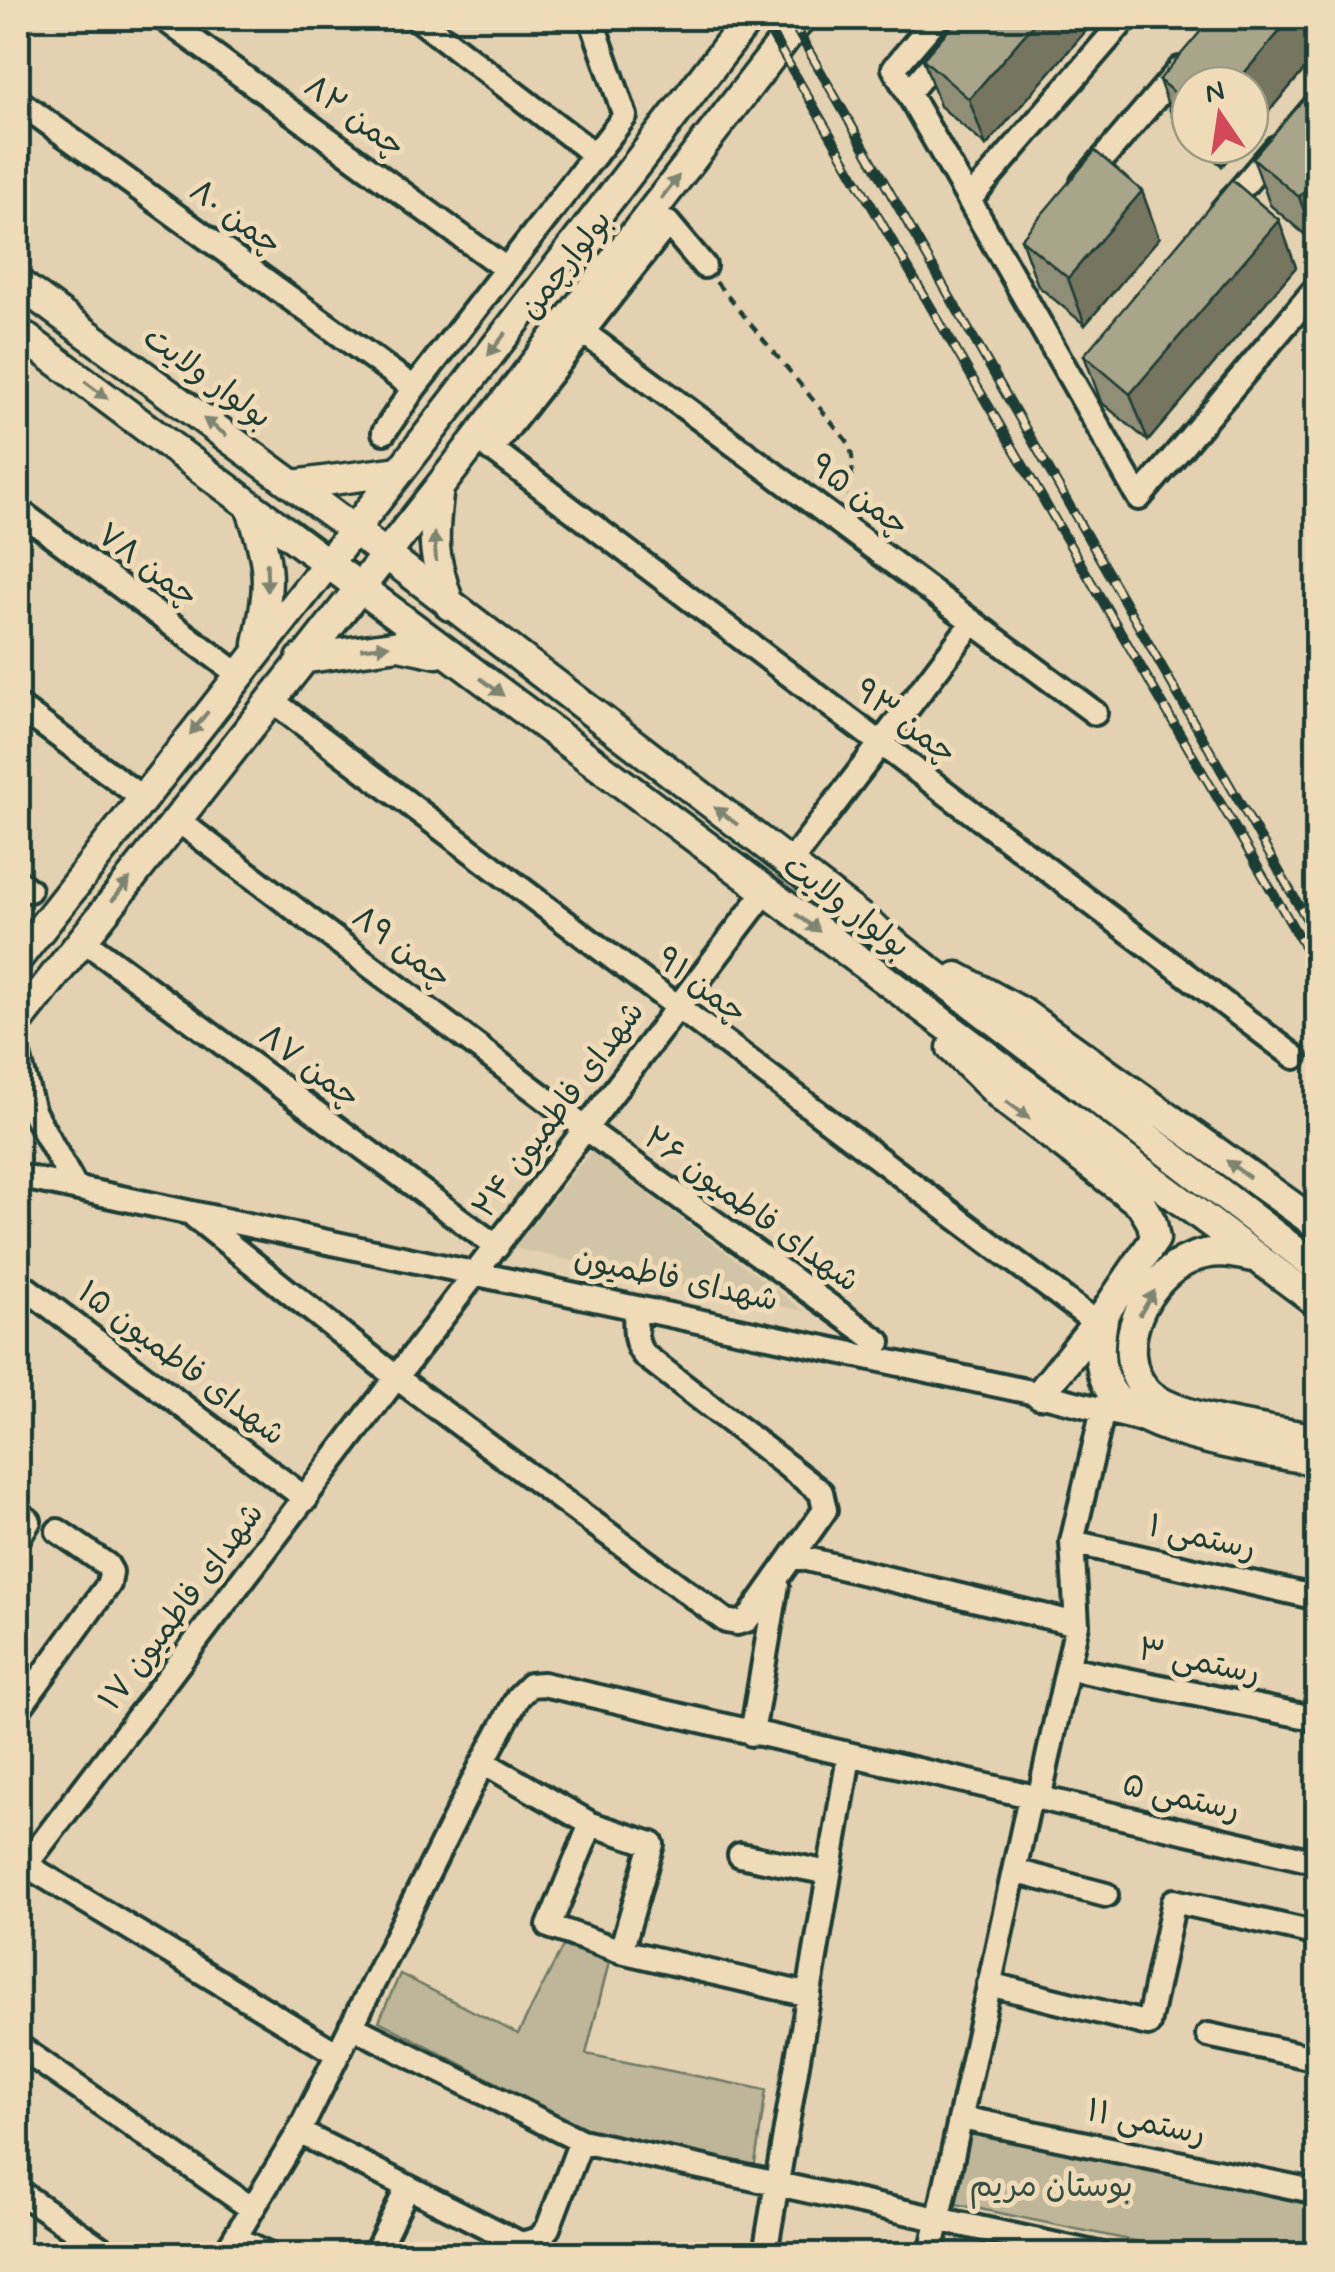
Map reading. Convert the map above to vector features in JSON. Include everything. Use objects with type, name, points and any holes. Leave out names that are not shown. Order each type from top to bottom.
[{"type":"main road","name":"بولوارچمن","points":[[326,564],[749,18]]},
{"type":"main road","name":"بولوارچمن","points":[[356,588],[440,486],[484,444],[800,18]]},
{"type":"main road","name":"بولوار ولایت","points":[[18,283],[354,530],[887,940],[1304,1270]]},
{"type":"main road","points":[[18,332],[326,564],[18,958]]},
{"type":"main road","points":[[294,485],[400,471]]},
{"type":"main road","points":[[440,486],[433,534],[435,562],[450,606]]},
{"type":"main road","points":[[247,663],[269,587],[267,556],[250,504]]},
{"type":"main road","name":"بولوار ولایت","points":[[326,564],[1257,1258],[1304,1270]]},
{"type":"main road","points":[[18,1022],[356,588]]},
{"type":"main road","points":[[301,659],[398,644],[449,656]]},
{"type":"main road","points":[[887,940],[1021,1012],[1318,1225]]},
{"type":"main road","points":[[872,970],[1004,1099],[1141,1204],[1152,1223],[1154,1239],[1100,1318],[1040,1394]]},
{"type":"main road","points":[[1257,1258],[1228,1251],[1208,1253],[1189,1258],[1166,1273],[1135,1322],[1130,1350],[1134,1370],[1148,1392],[1174,1410],[1318,1440]]},
{"type":"main road","points":[[1304,1270],[1318,1303]]},
{"type":"main road","points":[[1100,1318],[1098,1345],[1108,1388],[1120,1403],[1151,1422]]},
{"type":"main road","name":"شهدای فاطمیون","points":[[1151,1422],[1318,1461]]},
{"type":"street","name":"چمن ۸۲","points":[[163,18],[506,269]]},
{"type":"street","points":[[417,18],[595,156]]},
{"type":"street","points":[[384,432],[625,116],[592,18]]},
{"type":"street","points":[[937,18],[894,68],[969,200],[1014,262],[1081,378],[1139,498],[1318,286]]},
{"type":"street","points":[[908,93],[972,18]]},
{"type":"street","points":[[969,200],[1126,18]]},
{"type":"street","points":[[1072,195],[1199,47]]},
{"type":"street","name":"چمن ۸۰","points":[[18,101],[414,388]]},
{"type":"street","points":[[1202,235],[1292,129]]},
{"type":"street","points":[[484,444],[583,332],[668,223],[704,266]]},
{"type":"street","name":"چمن ۹۵","points":[[583,332],[1095,713]]},
{"type":"street","name":"چمن ۹۳","points":[[484,444],[1294,1057]]},
{"type":"street","name":"چمن ۷۸","points":[[18,510],[247,663]]},
{"type":"street","points":[[789,864],[972,622]]},
{"type":"street","name":"چمن ۹۱","points":[[270,700],[677,1009],[1100,1318]]},
{"type":"street","points":[[18,706],[141,797]]},
{"type":"street","name":"چمن ۸۹","points":[[176,819],[586,1129]]},
{"type":"street","name":"شهدای فاطمیون ۲۴","points":[[476,1274],[766,891]]},
{"type":"street","name":"چمن ۸۷","points":[[82,940],[497,1247]]},
{"type":"street","points":[[18,1055],[33,1110],[75,1187]]},
{"type":"street","name":"شهدای فاطمیون ۲۶","points":[[586,1129],[879,1342]]},
{"type":"street","name":"شهدای فاطمیون","points":[[18,1176],[1040,1394],[1151,1422]]},
{"type":"street","points":[[189,1212],[398,1378],[726,1621],[747,1620],[825,1510],[826,1500],[822,1492],[638,1349],[635,1308]]},
{"type":"street","name":"شهدای فاطمیون ۱۷","points":[[22,1870],[476,1274]]},
{"type":"street","name":"شهدای فاطمیون ۱۵","points":[[18,1282],[306,1499]]},
{"type":"street","points":[[931,2254],[1014,1871],[1077,1624],[1072,1542],[1103,1410]]},
{"type":"street","points":[[18,1710],[109,1584],[111,1572],[107,1565],[58,1531]]},
{"type":"street","name":"رستمی ۱","points":[[1072,1542],[1318,1598]]},
{"type":"street","points":[[794,1556],[1077,1624]]},
{"type":"street","points":[[752,1734],[778,1581]]},
{"type":"street","name":"رستمی ۳","points":[[1068,1668],[1318,1719]]},
{"type":"street","name":"رستمی ۵","points":[[483,1762],[518,1697],[530,1685],[543,1684],[1318,1862]]},
{"type":"street","points":[[765,2254],[849,1756]]},
{"type":"street","points":[[268,2254],[230,2246],[299,2132],[483,1762],[591,1824],[652,1844],[621,1951]]},
{"type":"street","points":[[591,1824],[550,1926],[621,1951],[809,1994]]},
{"type":"street","points":[[740,1855],[830,1872]]},
{"type":"street","points":[[22,1870],[336,2053]]},
{"type":"street","points":[[1014,1871],[1106,1895]]},
{"type":"street","points":[[989,1984],[1148,2024],[1174,1902],[1318,1934]]},
{"type":"street","points":[[352,2026],[581,2142],[1098,2254]]},
{"type":"street","points":[[1208,2035],[1318,2060]]},
{"type":"street","points":[[18,2046],[251,2208]]},
{"type":"street","name":"رستمی ۱۱","points":[[960,2118],[1318,2192]]},
{"type":"street","points":[[299,2132],[521,2244],[539,2239],[548,2228],[581,2142]]},
{"type":"street","points":[[375,2254],[408,2189]]},
{"type":"street","points":[[18,2192],[109,2254]]},
{"type":"path","points":[[704,266],[848,441],[853,453],[853,473],[845,496],[830,516]]},
{"type":"shaded area","points":[[591,1151],[804,1311],[514,1248]]},
{"type":"green space","points":[[563,1946],[609,1962],[586,2054],[766,2090],[754,2170],[583,2128],[379,2021],[400,1974],[518,2034]]},
{"type":"green space","name":"بوستان مریم","points":[[971,2133],[1317,2206],[1312,2254],[1197,2254],[956,2204]]},
{"type":"building","points":[[959,18],[1039,18],[969,99],[923,59]]},
{"type":"building","points":[[1212,18],[1291,18],[1251,65],[1172,65]]},
{"type":"building","points":[[1170,67],[1170,89],[1159,80]]},
{"type":"building","points":[[1318,82],[1318,175],[1299,197],[1261,165],[1270,165],[1270,138]]},
{"type":"building","points":[[1095,151],[1142,191],[1068,278],[1021,239]]},
{"type":"building","points":[[1232,180],[1279,220],[1130,394],[1084,355]]},
{"type":"railway","points":[[762,18],[1318,970]]},
{"type":"railway","points":[[790,18],[1318,939]]}]
